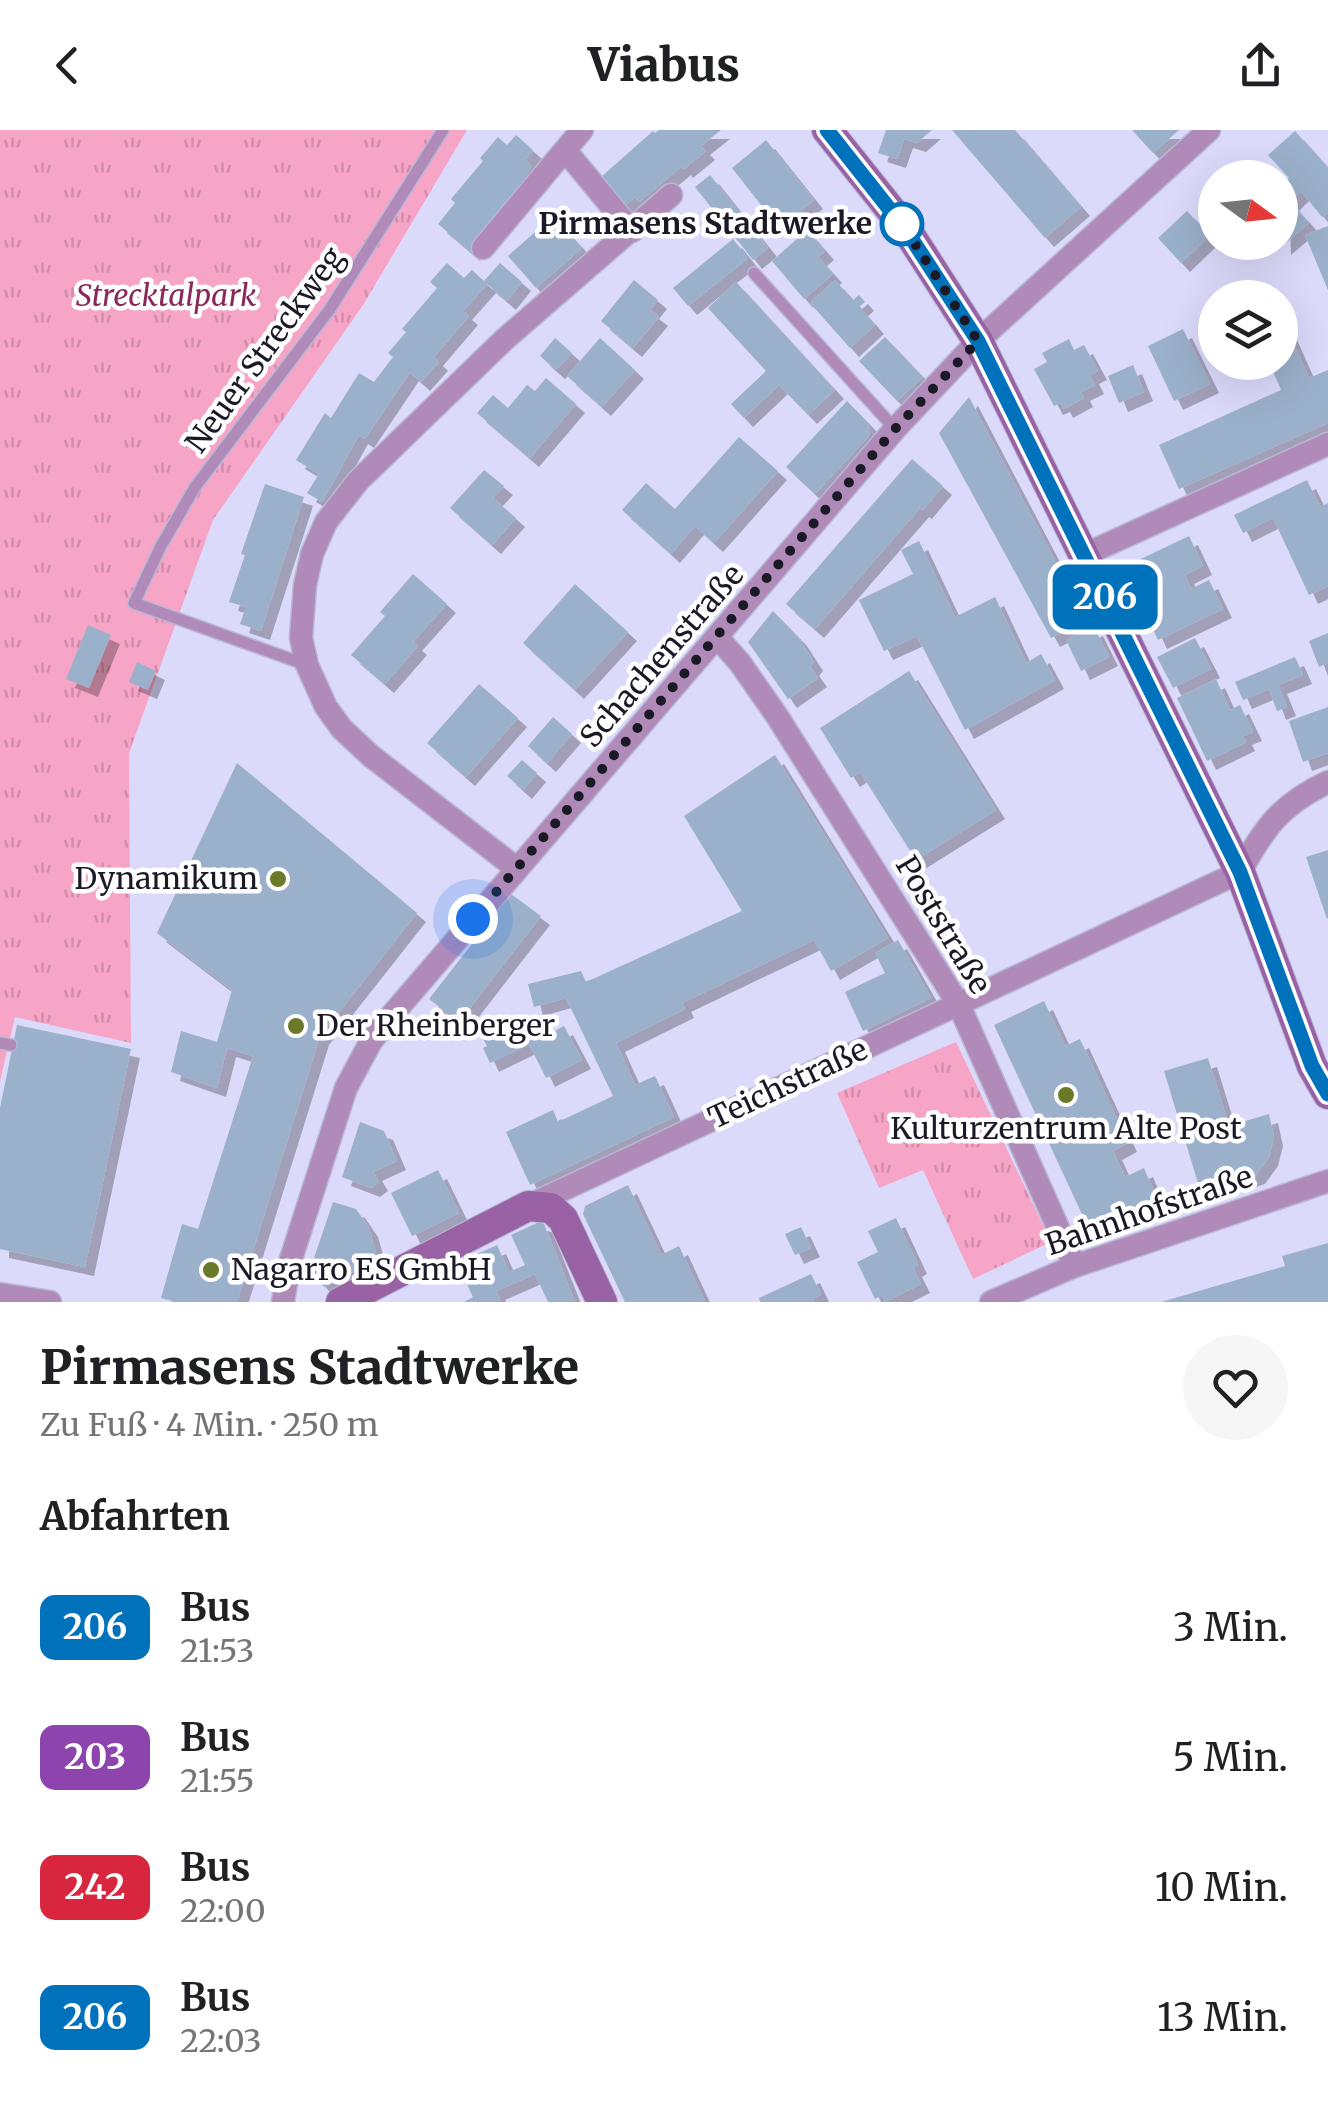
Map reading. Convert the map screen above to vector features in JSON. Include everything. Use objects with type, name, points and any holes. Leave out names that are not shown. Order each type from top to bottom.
[{"type":"street","points":[[483,248],[582,130]]},
{"type":"street","points":[[828,130],[906,230],[978,341],[1240,872],[1312,1066],[1328,1094]]},
{"type":"street","name":"Schachenstraße","points":[[283,1302],[290,1265],[335,1120],[357,1066],[386,1022],[895,429],[978,341],[1209,130]]},
{"type":"street","points":[[565,150],[632,231]]},
{"type":"street","points":[[516,868],[356,744],[326,707],[307,665],[301,638],[303,598],[312,554],[326,522],[358,481],[506,339],[670,194]]},
{"type":"street","points":[[1084,555],[1328,444]]},
{"type":"street","name":"Poststraße","points":[[718,638],[778,716],[959,1005],[1076,1266]]},
{"type":"street","points":[[1240,872],[1264,829],[1282,809],[1328,782]]},
{"type":"street","name":"Teichstraße","points":[[340,1302],[528,1206],[1240,872]]},
{"type":"street","name":"Bahnhofstraße","points":[[991,1302],[1076,1266],[1328,1181]]},
{"type":"street","points":[[528,1206],[551,1208],[564,1220],[602,1302]]},
{"type":"street","points":[[0,1294],[50,1302]]},
{"type":"lane","name":"Neuer Streckweg","points":[[307,665],[134,604],[160,546],[194,487],[330,309],[443,130]]},
{"type":"lane","points":[[754,273],[895,429]]},
{"type":"green space","name":"Strecktalpark","points":[[0,130],[467,130],[363,305],[213,520],[129,753],[131,1043],[15,1017],[0,1081]]},
{"type":"green space","points":[[956,1042],[1051,1242],[973,1279],[923,1170],[879,1188],[837,1093]]},
{"type":"building","points":[[721,130],[701,146],[706,151],[684,169],[682,166],[639,202],[635,197],[623,207],[600,178],[653,131]]},
{"type":"building","points":[[886,130],[932,130],[917,143],[904,139],[897,159],[878,153]]},
{"type":"building","points":[[952,130],[1015,130],[1081,207],[1045,238]]},
{"type":"building","points":[[1132,130],[1179,130],[1153,153]]},
{"type":"building","points":[[1295,131],[1328,168],[1328,212],[1322,217],[1301,191],[1298,194],[1298,160],[1273,160],[1268,155]]},
{"type":"building","points":[[516,135],[533,150],[525,160],[532,166],[471,252],[438,224],[455,203],[451,199],[498,137],[507,145]]},
{"type":"building","points":[[766,140],[814,200],[779,228],[732,168]]},
{"type":"building","points":[[710,175],[768,248],[753,260],[695,187]]},
{"type":"building","points":[[1187,211],[1198,222],[1198,247],[1181,263],[1158,238]]},
{"type":"building","points":[[1298,211],[1309,223],[1298,232]]},
{"type":"building","points":[[553,216],[582,248],[536,288],[508,256]]},
{"type":"building","points":[[1328,226],[1328,290],[1305,235]]},
{"type":"building","points":[[807,230],[825,251],[818,257],[833,274],[804,299],[772,261]]},
{"type":"building","points":[[733,239],[748,258],[688,306],[673,288]]},
{"type":"building","points":[[447,263],[464,278],[472,270],[484,281],[500,263],[522,282],[507,301],[487,284],[463,311],[469,316],[434,357],[439,362],[421,382],[410,372],[365,439],[359,435],[322,502],[307,493],[319,474],[296,460],[325,413],[331,418],[359,373],[374,382],[393,357],[388,353],[406,332],[402,329],[437,288],[430,282]]},
{"type":"building","points":[[634,280],[658,300],[650,310],[659,317],[633,348],[601,321]]},
{"type":"building","points":[[835,280],[853,300],[859,295],[865,302],[859,307],[875,325],[850,348],[810,303]]},
{"type":"building","points":[[736,282],[835,390],[808,415],[779,385],[744,418],[731,404],[766,371],[708,308]]},
{"type":"building","points":[[1183,329],[1198,360],[1198,380],[1208,380],[1210,384],[1174,401],[1148,346]]},
{"type":"building","points":[[885,337],[923,377],[897,401],[859,361]]},
{"type":"building","points":[[555,338],[572,353],[556,370],[540,356]]},
{"type":"building","points":[[600,338],[635,370],[602,407],[567,376]]},
{"type":"building","points":[[1069,339],[1074,350],[1084,345],[1098,371],[1090,375],[1095,385],[1081,392],[1084,398],[1064,409],[1061,403],[1054,406],[1034,369],[1047,362],[1042,353]]},
{"type":"building","points":[[1298,353],[1309,378],[1328,370],[1328,423],[1179,489],[1159,445],[1281,390],[1277,380],[1298,380]]},
{"type":"building","points":[[1133,365],[1144,392],[1119,403],[1108,376]]},
{"type":"building","points":[[546,378],[576,404],[530,458],[477,413],[493,395],[508,408],[527,385],[535,391]]},
{"type":"building","points":[[969,397],[1086,620],[1051,638],[939,433]]},
{"type":"building","points":[[847,401],[870,425],[870,435],[815,494],[786,467]]},
{"type":"building","points":[[739,437],[778,471],[714,543],[695,526],[671,554],[622,510],[646,483],[675,509]]},
{"type":"building","points":[[912,459],[943,486],[815,629],[786,604]]},
{"type":"building","points":[[484,470],[504,486],[493,498],[516,518],[492,545],[450,508]]},
{"type":"building","points":[[1307,480],[1320,507],[1328,503],[1328,586],[1309,595],[1273,518],[1243,533],[1234,515]]},
{"type":"building","points":[[265,484],[304,497],[261,631],[240,624],[246,607],[229,602]]},
{"type":"building","points":[[1189,536],[1203,566],[1185,575],[1191,589],[1209,580],[1223,609],[1158,640],[1124,567]]},
{"type":"building","points":[[919,541],[955,617],[995,597],[1026,663],[1041,654],[1055,680],[965,730],[917,636],[884,651],[859,600],[913,574],[901,550]]},
{"type":"building","points":[[413,574],[447,604],[413,642],[418,646],[385,684],[351,655],[385,616],[380,612]]},
{"type":"building","points":[[575,584],[628,632],[575,690],[523,643]]},
{"type":"building","points":[[773,611],[798,637],[814,662],[810,667],[818,678],[788,699],[748,642]]},
{"type":"building","points":[[88,625],[111,635],[89,688],[66,679]]},
{"type":"building","points":[[1094,627],[1109,657],[1081,671],[1066,640]]},
{"type":"building","points":[[1328,633],[1328,663],[1319,667],[1309,641]]},
{"type":"building","points":[[1195,638],[1211,669],[1173,688],[1157,657]]},
{"type":"building","points":[[1295,657],[1303,675],[1278,685],[1287,707],[1277,711],[1269,689],[1243,700],[1235,682]]},
{"type":"building","points":[[137,662],[156,671],[148,690],[129,682]]},
{"type":"building","points":[[909,671],[996,810],[916,860],[860,772],[851,778],[820,728]]},
{"type":"building","points":[[1216,679],[1230,710],[1240,705],[1253,732],[1243,736],[1246,742],[1207,761],[1177,698]]},
{"type":"building","points":[[479,684],[518,718],[466,777],[427,743]]},
{"type":"building","points":[[1328,707],[1328,753],[1303,762],[1289,721]]},
{"type":"building","points":[[553,717],[572,734],[547,763],[528,746]]},
{"type":"building","points":[[775,755],[888,938],[831,971],[814,940],[682,1003],[685,1009],[616,1043],[635,1085],[655,1076],[674,1117],[530,1185],[506,1132],[553,1110],[558,1122],[613,1096],[566,998],[534,1007],[528,984],[581,971],[586,982],[742,911],[684,816]]},
{"type":"building","points":[[522,760],[537,773],[523,790],[507,776]]},
{"type":"building","name":"Der Rheinberger","points":[[237,763],[417,913],[320,1036],[237,1302],[176,1302],[161,1298],[182,1224],[198,1229],[253,1056],[227,1048],[217,1088],[171,1072],[181,1031],[217,1042],[232,990],[157,933]]},
{"type":"building","points":[[1328,850],[1328,918],[1327,919],[1306,857]]},
{"type":"building","points":[[511,894],[541,916],[459,1022],[429,999]]},
{"type":"building","points":[[898,940],[931,998],[863,1031],[845,992],[885,973],[875,953]]},
{"type":"building","name":"Kulturzentrum Alte Post","points":[[1044,1001],[1065,1046],[1080,1039],[1128,1143],[1113,1151],[1125,1177],[1144,1168],[1158,1201],[1087,1225],[994,1025]]},
{"type":"building","points":[[527,1022],[536,1041],[564,1026],[582,1060],[546,1078],[529,1044],[490,1063],[481,1035],[503,1023],[507,1031]]},
{"type":"building","points":[[17,1025],[131,1049],[85,1267],[0,1249],[0,1108]]},
{"type":"building","points":[[1208,1058],[1229,1126],[1269,1114],[1274,1137],[1269,1157],[1256,1175],[1201,1193],[1164,1071]]},
{"type":"building","points":[[360,1122],[384,1131],[397,1161],[373,1172],[379,1182],[371,1188],[342,1177]]},
{"type":"building","points":[[438,1170],[459,1213],[412,1236],[391,1193]]},
{"type":"building","points":[[628,1185],[661,1255],[679,1246],[705,1302],[625,1302],[583,1214],[585,1206]]},
{"type":"building","points":[[333,1202],[356,1209],[369,1228],[378,1260],[324,1287],[310,1270]]},
{"type":"building","points":[[896,1218],[918,1265],[913,1268],[921,1284],[885,1302],[882,1295],[875,1299],[857,1262],[878,1252],[868,1231]]},
{"type":"building","points":[[539,1222],[544,1224],[575,1302],[548,1302],[535,1274],[496,1291],[501,1302],[464,1302],[473,1297],[457,1263],[497,1245],[509,1272],[525,1265],[511,1235]]},
{"type":"building","points":[[801,1227],[811,1248],[795,1255],[785,1234]]},
{"type":"building","points":[[1328,1243],[1328,1302],[1161,1302],[1285,1266],[1282,1256]]},
{"type":"building","points":[[811,1274],[821,1295],[814,1302],[760,1302],[759,1298]]},
{"type":"bus line","name":"206","points":[[827,130],[906,230],[978,341],[1240,872],[1312,1066],[1328,1094]]},
{"type":"place","name":"Pirmasens Stadtwerke","points":[[902,224]]},
{"type":"place","name":"Dynamikum","points":[[278,879]]},
{"type":"place","name":"Der Rheinberger","points":[[296,1026]]},
{"type":"place","name":"Kulturzentrum Alte Post","points":[[1066,1095]]},
{"type":"place","name":"Nagarro ES GmbH","points":[[211,1270]]},
{"type":"route","points":[[473,919],[895,429],[978,341],[902,224]]}]
